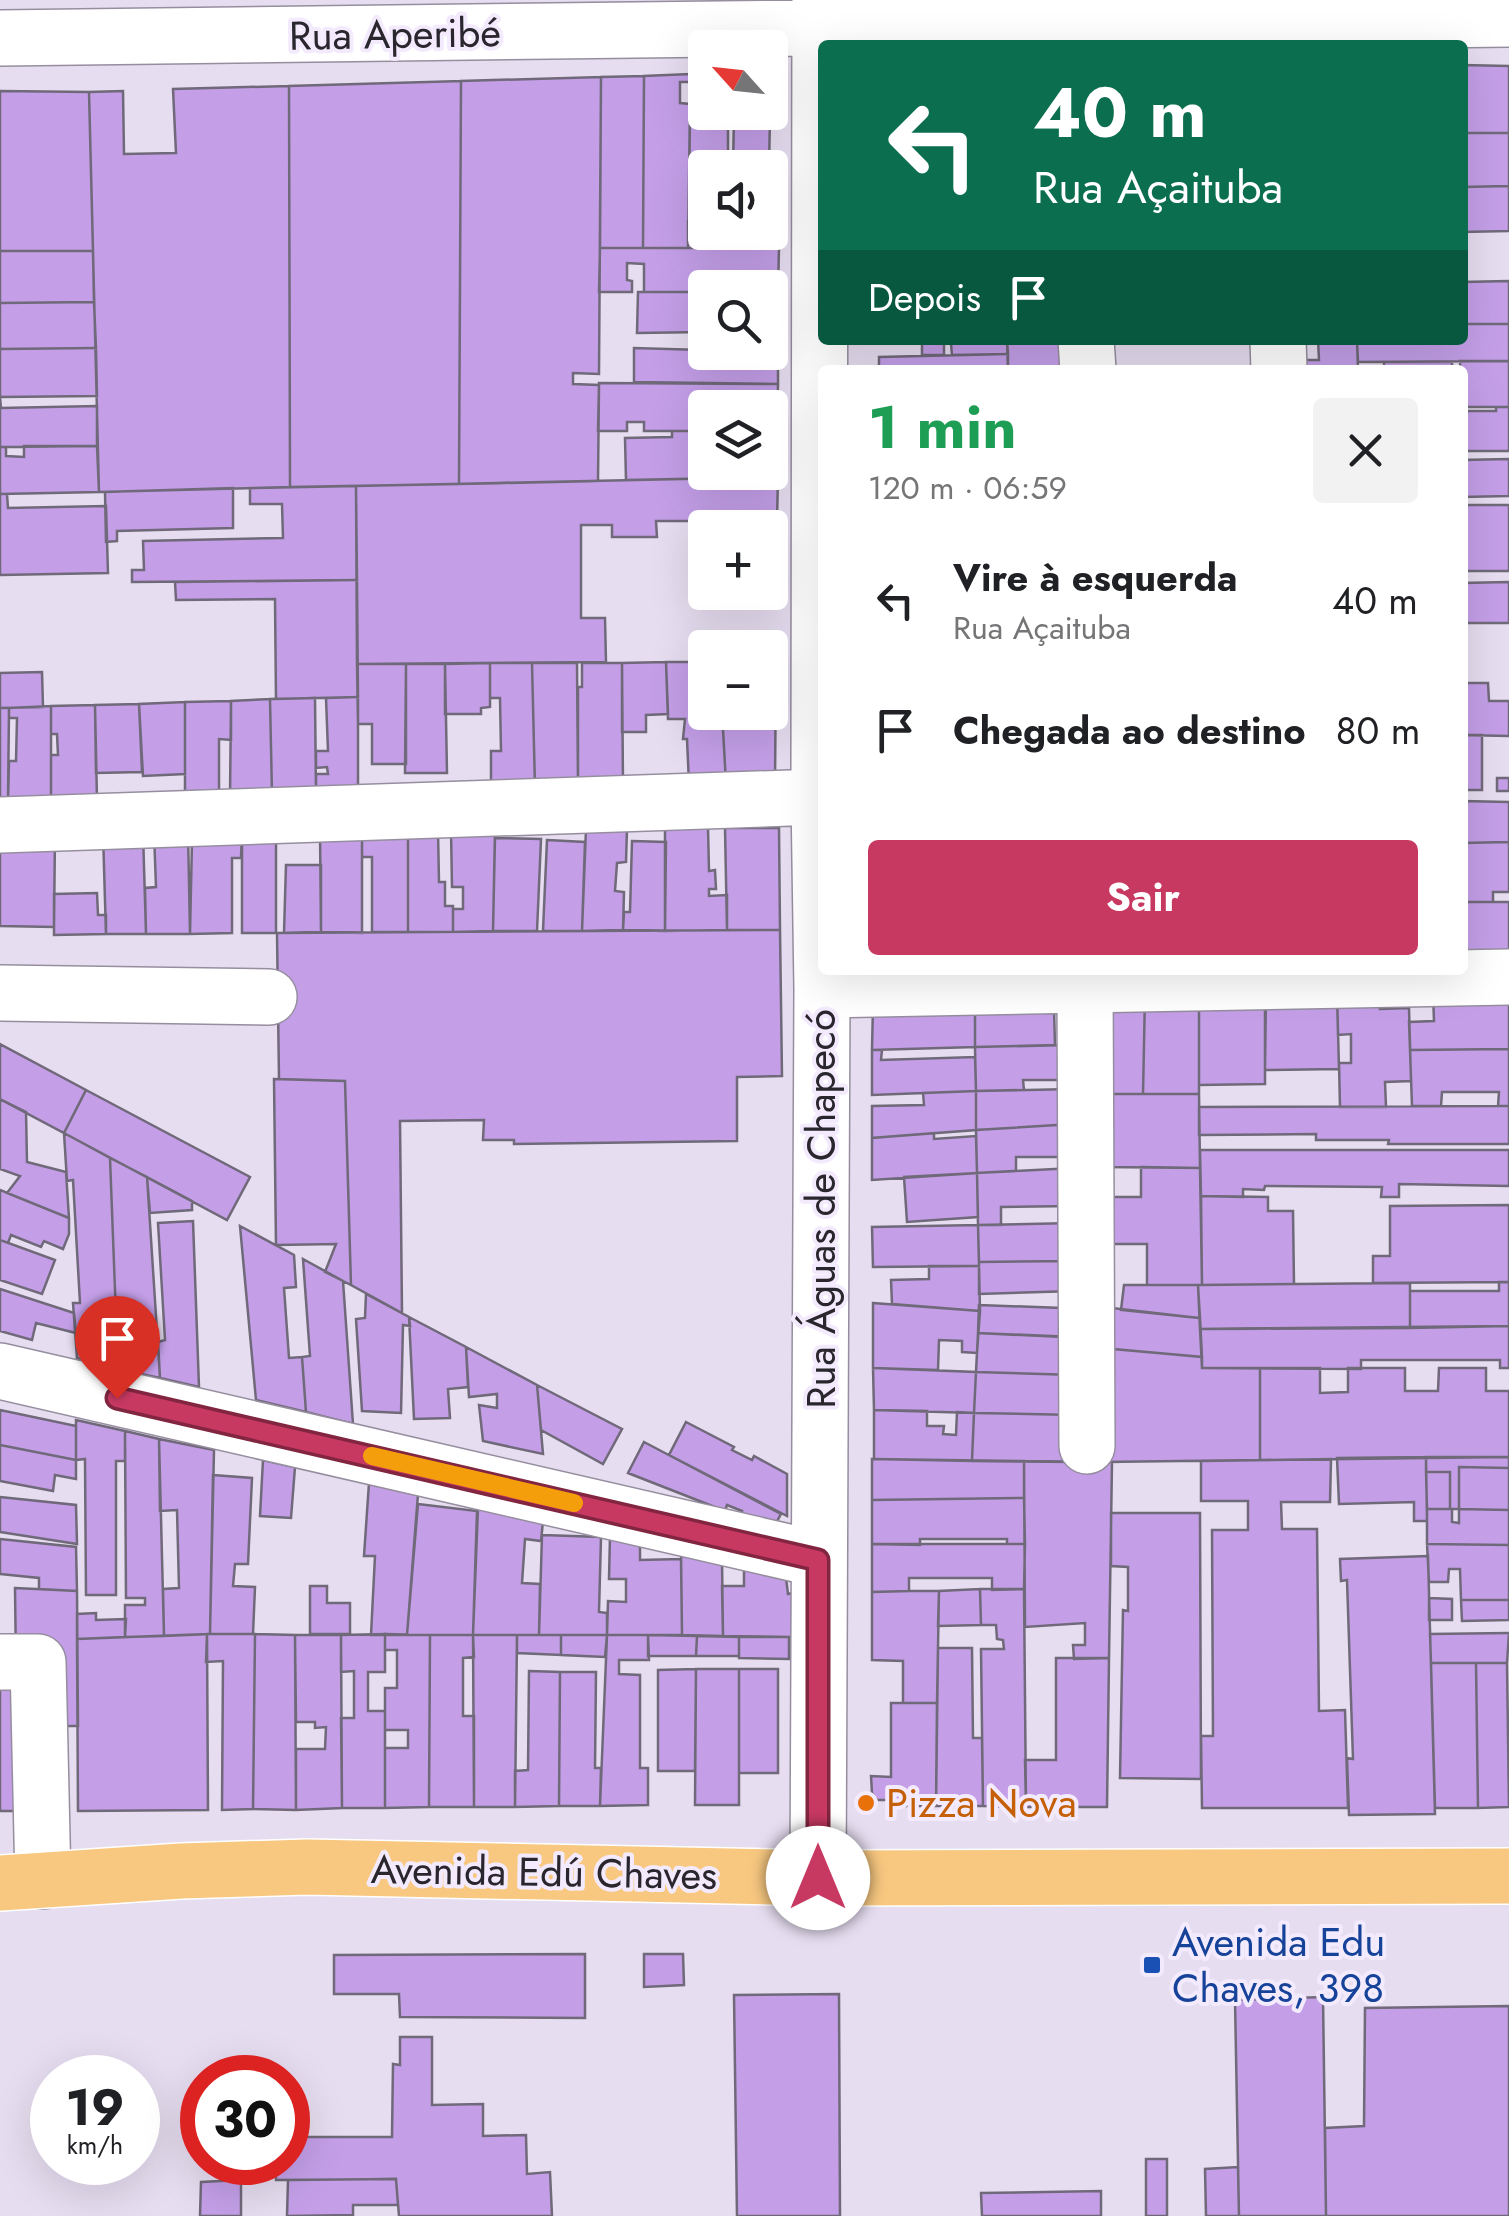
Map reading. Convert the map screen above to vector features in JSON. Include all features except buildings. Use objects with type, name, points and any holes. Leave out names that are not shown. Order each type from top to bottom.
[{"type":"main road","name":"Avenida Edú Chaves","points":[[21,1882],[181,1870],[307,1866],[818,1878],[1509,1876]]},
{"type":"street","name":"Rua Aperibé","points":[[0,38],[493,16],[820,14],[1075,35],[1153,12],[1267,34],[1509,20]]},
{"type":"street","name":"Rua Águas de Chapecó","points":[[820,14],[820,40]]},
{"type":"street","points":[[0,824],[818,797]]},
{"type":"street","name":"Rua Águas de Chapecó","points":[[818,1878],[822,975]]},
{"type":"street","points":[[822,990],[1076,980],[1509,977]]},
{"type":"street","points":[[1076,980],[1087,1446]]},
{"type":"street","points":[[0,994],[268,997]]},
{"type":"street","points":[[0,1371],[818,1560]]},
{"type":"street","points":[[0,1662],[38,1662],[21,1882]]},
{"type":"slow traffic","points":[[372,1456],[574,1503]]},
{"type":"place","name":"Pizza Nova","points":[[866,1803]]},
{"type":"place","name":"Avenida Edu Chaves, 398","points":[[1152,1965]]},
{"type":"route","points":[[117,1398],[818,1560],[818,1878]]}]
